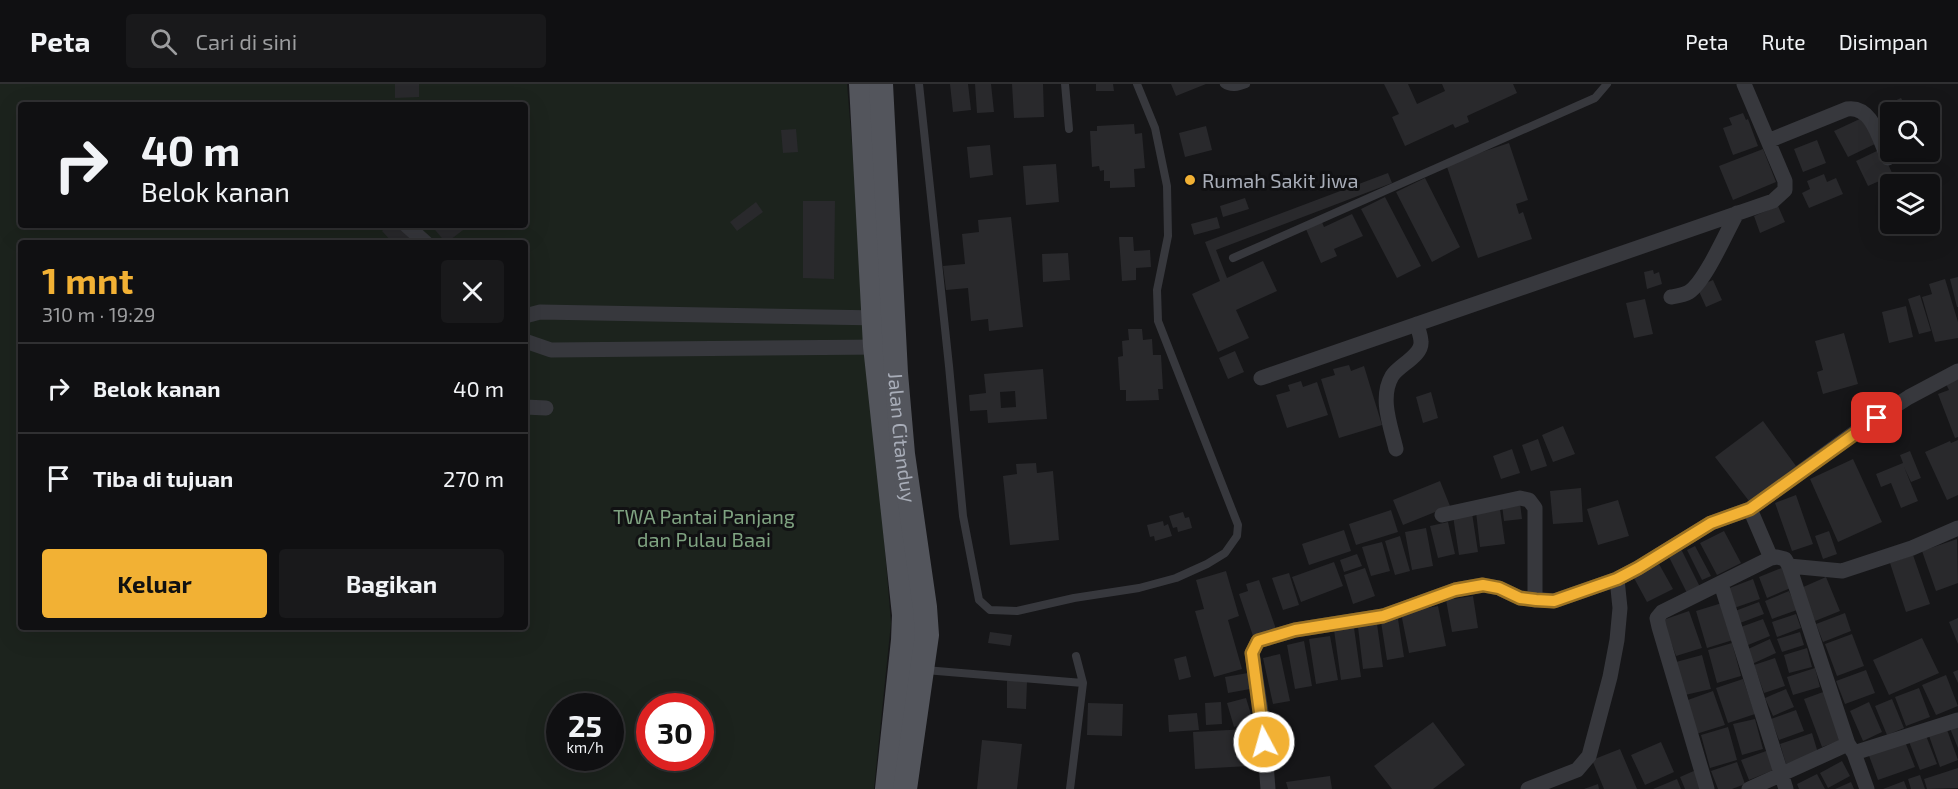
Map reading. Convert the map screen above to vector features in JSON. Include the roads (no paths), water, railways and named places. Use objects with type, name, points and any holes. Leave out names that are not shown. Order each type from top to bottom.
[{"type":"main road","name":"Jalan Citanduy","points":[[861,84],[883,318],[904,615],[886,789]]},
{"type":"main road","name":"Jalan Citanduy","points":[[881,84],[883,318]]},
{"type":"main road","name":"Jalan Citanduy","points":[[885,347],[903,454],[927,635],[905,789]]},
{"type":"street","points":[[1261,378],[1773,201],[1785,190],[1785,181],[1744,84]]},
{"type":"street","points":[[1768,141],[1856,107],[1863,110],[1869,117],[1880,141]]},
{"type":"street","points":[[1671,297],[1691,291],[1701,279],[1737,213]]},
{"type":"street","points":[[409,228],[423,240]]},
{"type":"street","points":[[528,315],[540,312],[883,318]]},
{"type":"street","points":[[1396,449],[1386,405],[1388,390],[1391,377],[1420,350],[1417,324]]},
{"type":"street","points":[[528,342],[551,350],[885,347]]},
{"type":"street","points":[[1268,789],[1263,725],[1252,662],[1252,653],[1258,641],[1295,630],[1383,616],[1455,590],[1483,585],[1499,588],[1520,598],[1554,601],[1617,579],[1711,523],[1750,509],[1861,428],[1909,397],[1958,371]]},
{"type":"street","points":[[528,407],[546,408]]},
{"type":"street","points":[[1442,515],[1520,498],[1529,500],[1534,508],[1536,600]]},
{"type":"street","points":[[1750,509],[1771,558]]},
{"type":"street","points":[[1789,566],[1842,571],[1894,554],[1958,528]]},
{"type":"street","points":[[1707,789],[1657,618],[1662,612],[1777,557],[1785,560],[1789,566],[1867,789]]},
{"type":"street","points":[[1528,789],[1577,770],[1589,756],[1610,677],[1617,640],[1620,608],[1617,579]]},
{"type":"street","points":[[1720,584],[1784,782]]},
{"type":"street","points":[[1749,789],[1784,782],[1851,748],[1958,720]]},
{"type":"lane","points":[[918,84],[965,526],[979,600],[990,610],[1017,611],[1074,598],[1140,588],[1176,578],[1225,554],[1237,536],[1238,525],[1158,321],[1157,290],[1168,236],[1167,186],[1155,128],[1137,84]]},
{"type":"lane","points":[[1065,84],[1069,129]]},
{"type":"lane","points":[[1224,84],[1228,87],[1246,84]]},
{"type":"lane","points":[[1233,258],[1595,98],[1607,84]]},
{"type":"lane","points":[[1070,789],[1083,683],[1076,656]]},
{"type":"lane","points":[[923,670],[1083,683]]},
{"type":"place","name":"Rumah Sakit Jiwa","points":[[1190,180]]},
{"type":"park label","name":"TWA Pantai Panjang dan Pulau Baai","points":[[704,528]]}]
